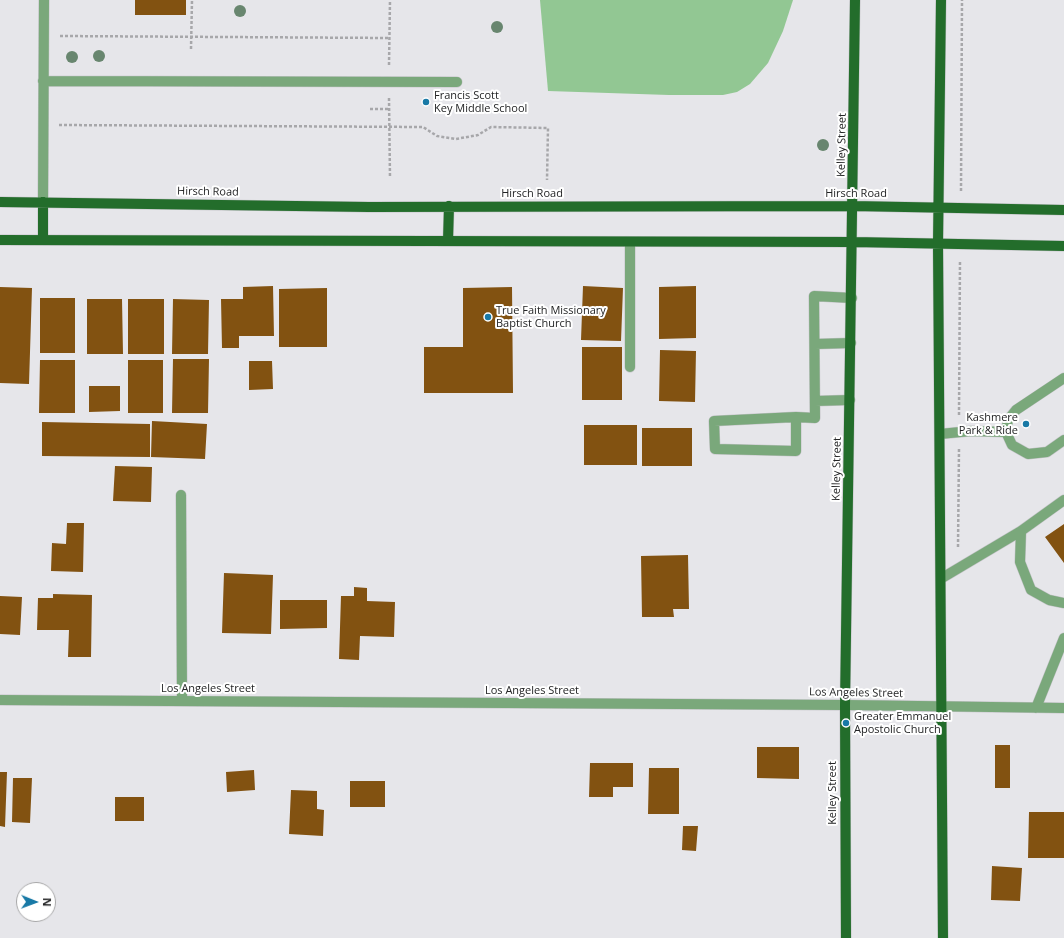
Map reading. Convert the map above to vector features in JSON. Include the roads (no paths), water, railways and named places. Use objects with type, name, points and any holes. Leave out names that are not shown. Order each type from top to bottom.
[{"type":"main road","name":"Kelley Street","points":[[846,938],[845,705],[853,242],[852,206],[855,0]]},
{"type":"main road","points":[[941,0],[938,244],[943,707],[943,938]]},
{"type":"main road","name":"Hirsch Road","points":[[0,202],[449,206],[852,206],[1064,210]]},
{"type":"main road","points":[[43,202],[43,239]]},
{"type":"main road","points":[[448,242],[449,206]]},
{"type":"main road","points":[[0,240],[853,242],[1064,246]]},
{"type":"street","points":[[43,202],[44,0]]},
{"type":"street","points":[[43,81],[457,82]]},
{"type":"street","points":[[630,242],[630,367]]},
{"type":"street","points":[[796,417],[796,451],[715,449],[714,421],[796,417],[815,418],[814,296],[852,298]]},
{"type":"street","points":[[815,344],[851,343]]},
{"type":"street","points":[[1064,378],[1016,410],[1008,420],[1006,432],[1012,445],[1028,454],[1046,452],[1064,440]]},
{"type":"street","points":[[815,401],[850,400]]},
{"type":"street","points":[[940,434],[959,432],[1006,432]]},
{"type":"street","points":[[181,495],[182,701]]},
{"type":"street","points":[[942,578],[1022,531],[1064,500]]},
{"type":"street","points":[[1022,531],[1020,562],[1031,590],[1050,600],[1064,602]]},
{"type":"street","points":[[1036,708],[1064,638]]},
{"type":"street","name":"Los Angeles Street","points":[[0,700],[845,705],[1064,708]]},
{"type":"place","name":"Francis Scott Key Middle School","points":[[426,102]]},
{"type":"place","name":"True Faith Missionary Baptist Church","points":[[488,317]]},
{"type":"place","name":"Kashmere Park & Ride","points":[[1026,424]]},
{"type":"place","name":"Greater Emmanuel Apostolic Church","points":[[846,723]]}]
